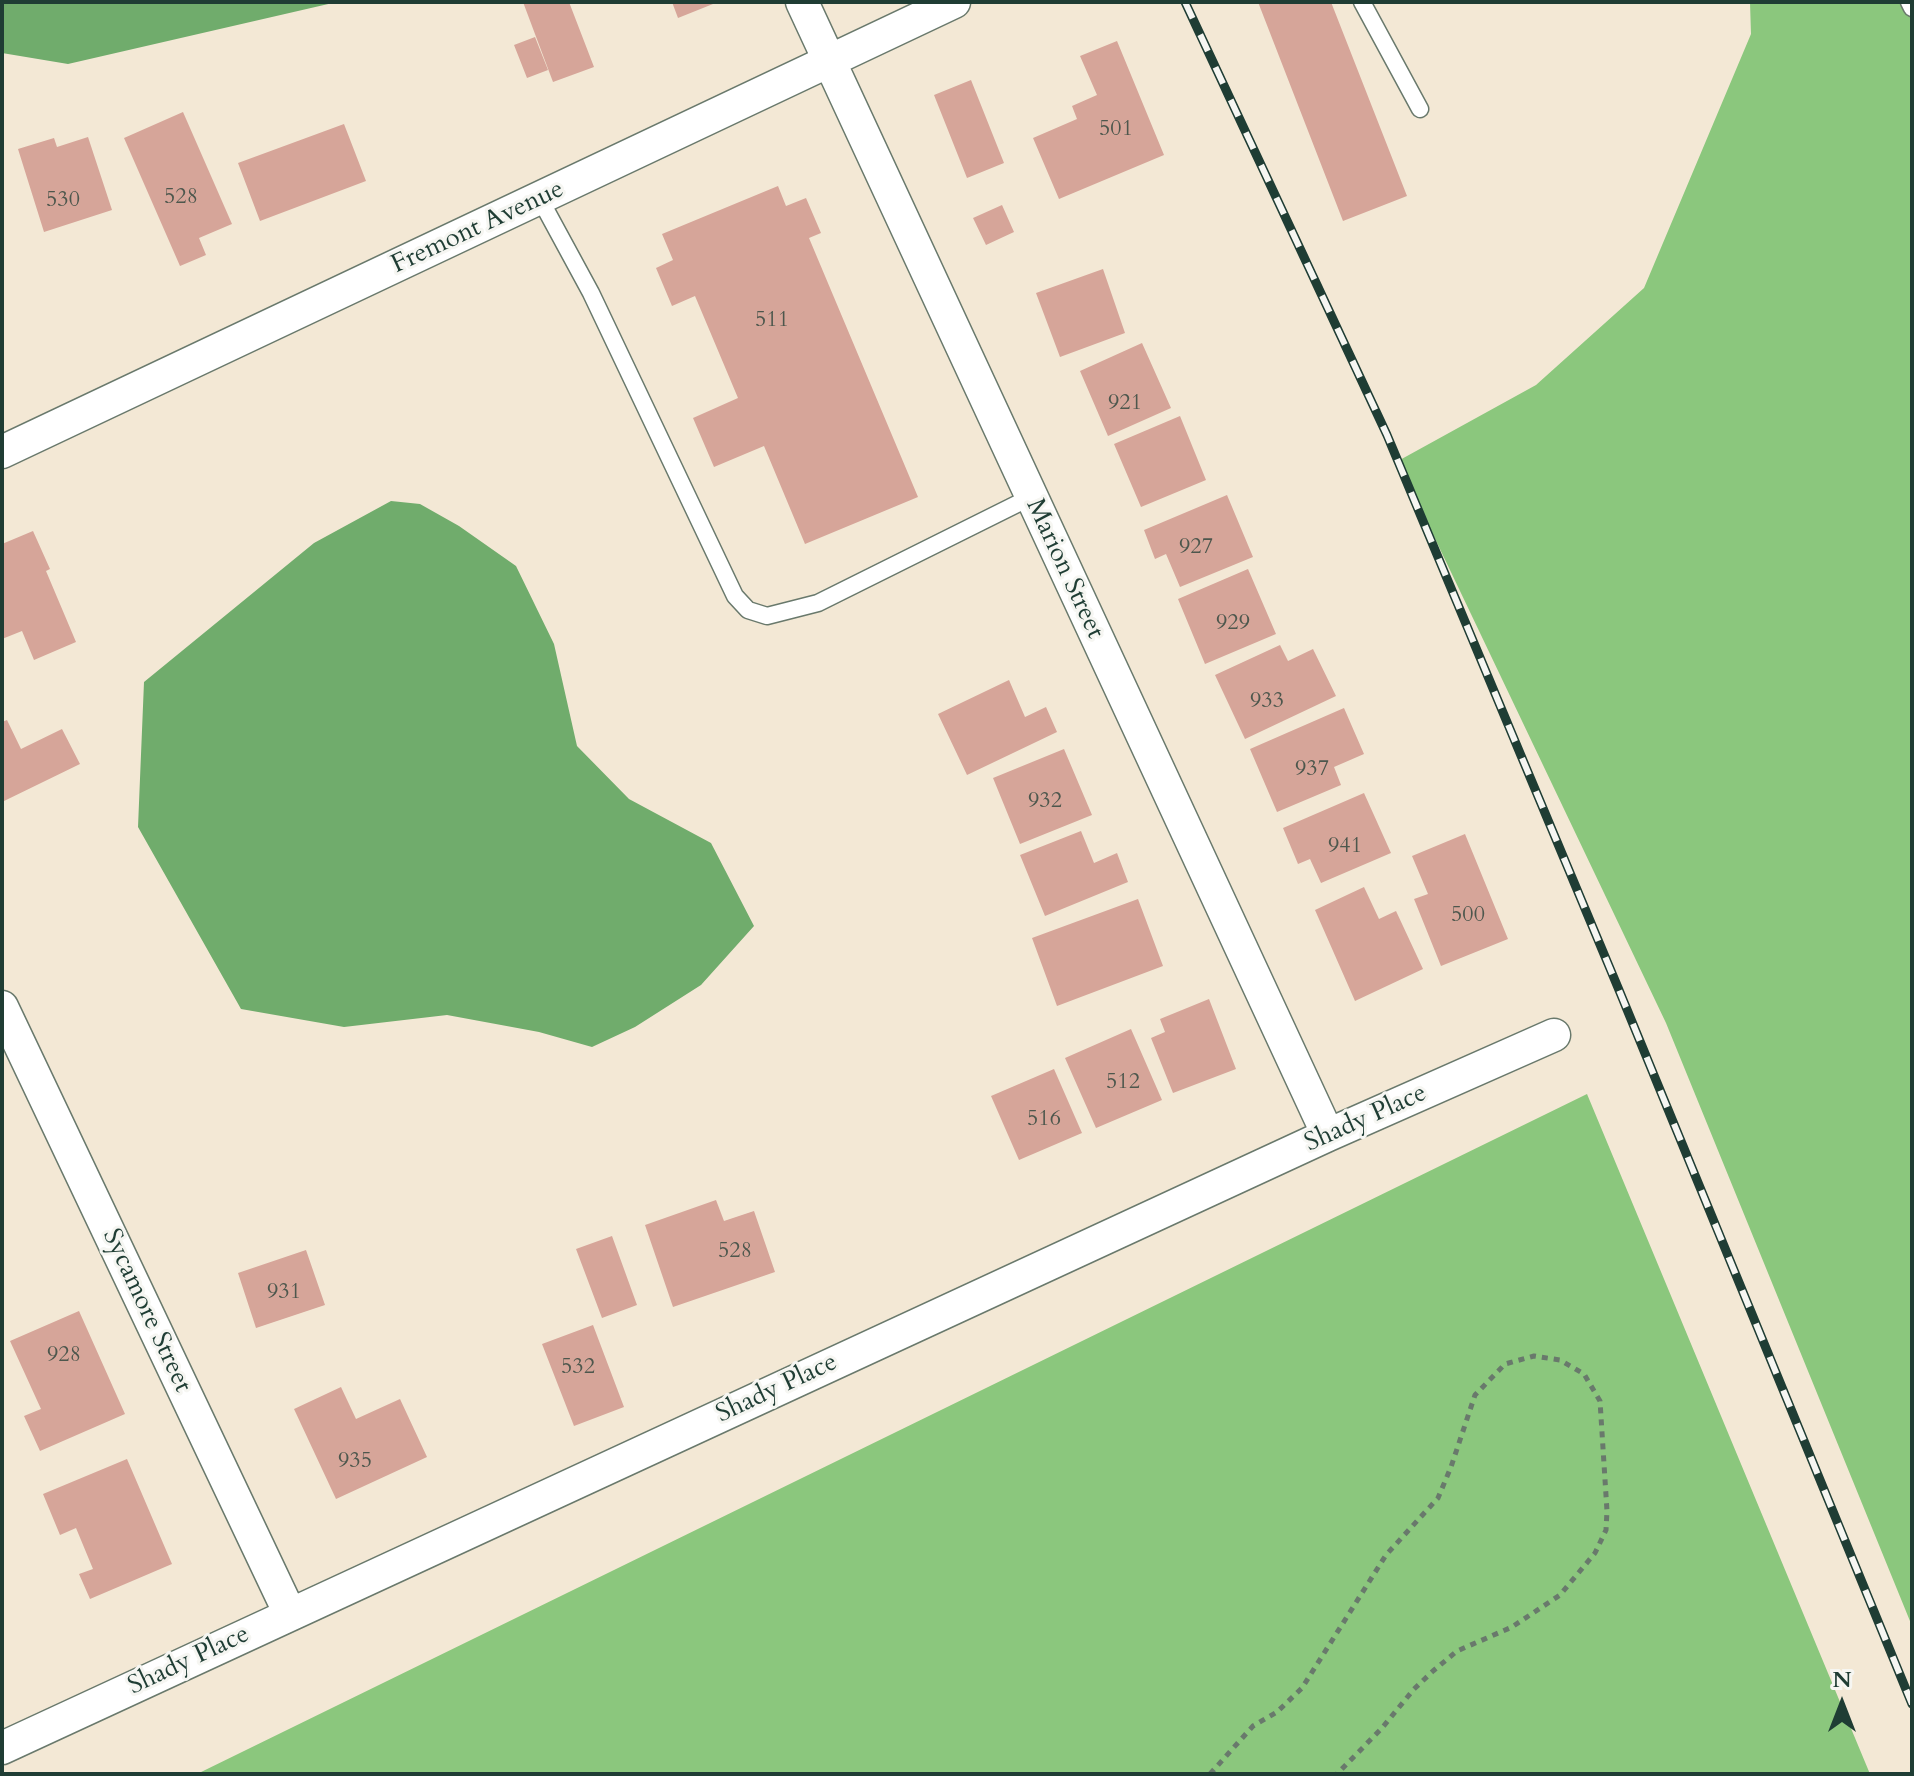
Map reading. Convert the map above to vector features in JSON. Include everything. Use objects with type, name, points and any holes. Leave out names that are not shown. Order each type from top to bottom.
[{"type":"street","name":"Marion Street","points":[[802,2],[1328,1135]]},
{"type":"street","name":"Fremont Avenue","points":[[2,452],[954,2]]},
{"type":"street","name":"Sycamore Street","points":[[2,1007],[290,1614]]},
{"type":"street","name":"Shady Place","points":[[2,1748],[1328,1135],[1554,1035]]},
{"type":"lane","points":[[1362,2],[1420,109]]},
{"type":"lane","points":[[1909,2],[1912,8]]},
{"type":"lane","points":[[540,199],[591,293],[735,596],[748,610],[767,616],[818,603],[1031,497]]},
{"type":"path","points":[[1210,1774],[1253,1726],[1277,1712],[1302,1688],[1386,1555],[1438,1498],[1475,1395],[1505,1364],[1534,1356],[1560,1360],[1584,1374],[1600,1401],[1607,1511],[1606,1530],[1595,1553],[1560,1595],[1512,1627],[1457,1651],[1433,1671],[1337,1774]]},
{"type":"green space","points":[[2,2],[337,2],[68,64],[2,53]]},
{"type":"green space","points":[[1750,2],[1912,2],[1912,1626],[1666,1023],[1398,461],[1536,385],[1644,288],[1751,34]]},
{"type":"green space","points":[[391,501],[420,504],[459,526],[516,566],[554,644],[577,746],[629,799],[711,843],[754,926],[701,985],[635,1027],[592,1047],[539,1032],[447,1015],[344,1027],[241,1009],[138,827],[144,682],[314,543]]},
{"type":"green space","points":[[1587,1094],[1870,1774],[197,1774]]},
{"type":"building","points":[[523,2],[569,2],[594,67],[553,82]]},
{"type":"building","points":[[672,2],[718,2],[678,18]]},
{"type":"building","points":[[1258,2],[1331,2],[1407,196],[1343,221]]},
{"type":"building","points":[[535,37],[548,70],[527,78],[514,45]]},
{"type":"building","points":[[1117,41],[1164,155],[1059,199],[1033,138],[1077,119],[1072,106],[1097,95],[1080,56]]},
{"type":"building","points":[[971,80],[1004,163],[967,178],[934,95]]},
{"type":"building","points":[[183,112],[232,224],[199,238],[206,255],[180,266],[124,138]]},
{"type":"building","points":[[344,124],[366,181],[260,221],[238,163]]},
{"type":"building","points":[[88,137],[112,210],[44,232],[18,149],[54,138],[57,147]]},
{"type":"building","points":[[778,186],[786,206],[806,198],[821,233],[809,238],[918,497],[805,544],[764,446],[714,467],[693,418],[738,398],[695,296],[672,306],[656,268],[673,260],[662,234]]},
{"type":"building","points":[[1002,205],[1014,232],[986,245],[973,218]]},
{"type":"building","points":[[1103,269],[1125,333],[1060,357],[1036,293]]},
{"type":"building","points":[[1142,343],[1171,408],[1108,436],[1080,371]]},
{"type":"building","points":[[1180,416],[1206,480],[1141,507],[1114,444]]},
{"type":"building","points":[[1227,495],[1253,557],[1180,587],[1166,554],[1155,559],[1144,530]]},
{"type":"building","points":[[33,531],[76,642],[34,660],[22,631],[2,639],[2,544]]},
{"type":"building","points":[[1248,569],[1276,634],[1205,664],[1178,599]]},
{"type":"building","points":[[1280,645],[1288,661],[1313,649],[1336,696],[1245,739],[1215,675]]},
{"type":"building","points":[[1009,680],[1025,717],[1046,707],[1057,732],[967,775],[938,714]]},
{"type":"building","points":[[1344,708],[1364,754],[1334,767],[1341,785],[1277,812],[1250,749]]},
{"type":"building","points":[[7,720],[21,749],[62,729],[80,764],[2,802],[2,722]]},
{"type":"building","points":[[1064,749],[1092,815],[1020,844],[993,778]]},
{"type":"building","points":[[1364,793],[1391,853],[1321,883],[1310,859],[1298,864],[1283,828]]},
{"type":"building","points":[[1081,831],[1094,863],[1117,853],[1128,882],[1045,916],[1020,855]]},
{"type":"building","points":[[1465,834],[1508,939],[1441,966],[1414,899],[1428,894],[1412,856]]},
{"type":"building","points":[[1364,887],[1379,919],[1396,911],[1423,969],[1355,1001],[1315,910]]},
{"type":"building","points":[[1138,899],[1163,966],[1057,1006],[1032,938]]},
{"type":"building","points":[[1209,999],[1236,1069],[1173,1093],[1151,1038],[1165,1032],[1160,1019]]},
{"type":"building","points":[[1131,1029],[1162,1100],[1096,1128],[1065,1058]]},
{"type":"building","points":[[1054,1069],[1082,1133],[1019,1160],[991,1096]]},
{"type":"building","points":[[716,1200],[724,1221],[754,1211],[775,1272],[673,1307],[645,1225]]},
{"type":"building","points":[[612,1236],[637,1305],[602,1318],[576,1249]]},
{"type":"building","points":[[306,1250],[325,1305],[256,1328],[238,1273]]},
{"type":"building","points":[[79,1311],[125,1414],[40,1451],[24,1416],[41,1409],[10,1341]]},
{"type":"building","points":[[593,1325],[624,1407],[574,1426],[542,1344]]},
{"type":"building","points":[[341,1387],[356,1419],[400,1399],[427,1457],[336,1499],[294,1409]]},
{"type":"building","points":[[127,1459],[172,1564],[90,1599],[79,1574],[93,1569],[76,1528],[60,1535],[43,1494]]},
{"type":"railway","points":[[1185,2],[1387,435],[1912,1704]]}]
